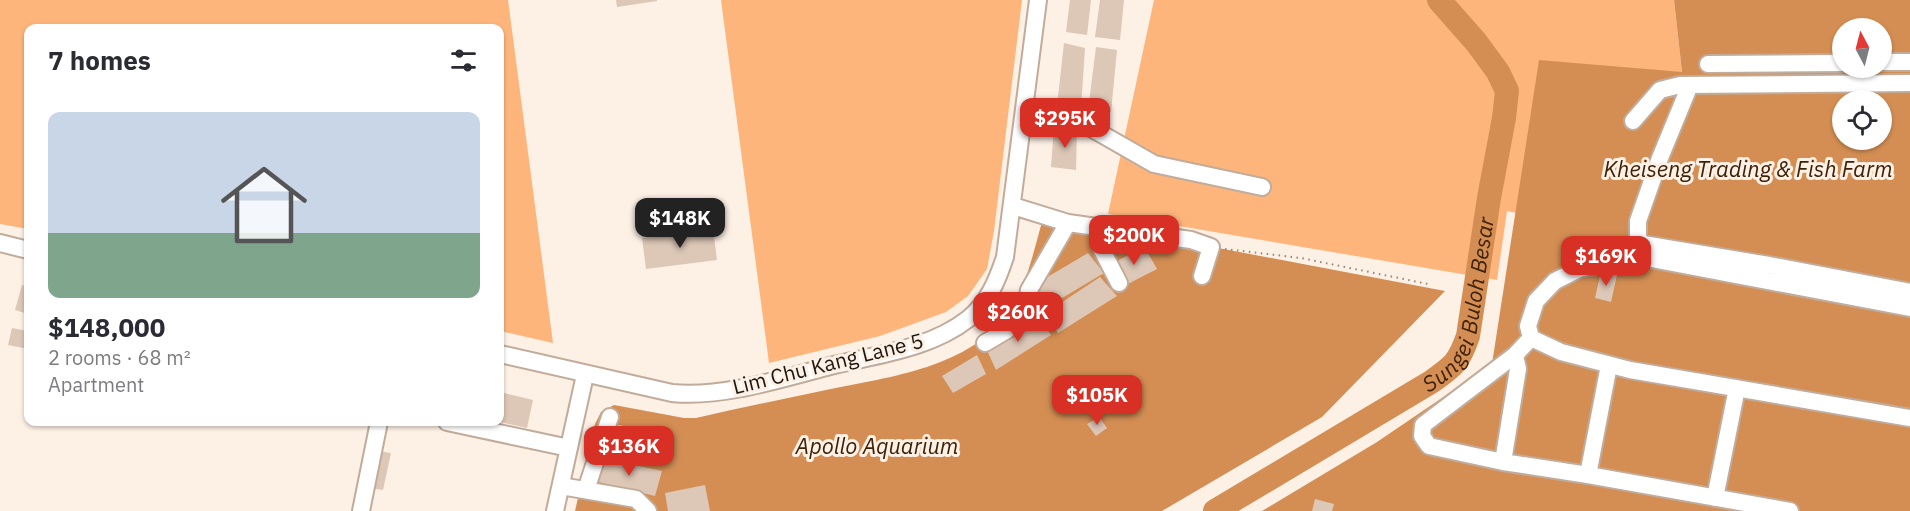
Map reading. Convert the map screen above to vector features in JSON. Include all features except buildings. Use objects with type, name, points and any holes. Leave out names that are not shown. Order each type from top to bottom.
[{"type":"street","name":"Lim Chu Kang Lane 5","points":[[504,355],[585,375],[672,393],[693,395],[770,381],[916,345],[944,334],[968,318],[986,299],[997,280],[1005,257],[1038,0]]},
{"type":"street","points":[[1892,62],[1910,62]]},
{"type":"street","points":[[1708,64],[1832,63]]},
{"type":"street","points":[[1633,121],[1660,90],[1680,85],[1910,83]]},
{"type":"street","points":[[1690,85],[1660,158],[1638,221],[1638,238],[1643,244],[1910,291]]},
{"type":"street","points":[[1024,112],[1077,120],[1154,164],[1262,187]]},
{"type":"street","points":[[1013,206],[1068,223],[1191,240],[1211,247],[1202,276]]},
{"type":"street","points":[[985,343],[1007,330],[1025,311],[1029,290],[1068,223]]},
{"type":"street","points":[[1101,228],[1102,250],[1119,283]]},
{"type":"street","points":[[0,243],[24,249]]},
{"type":"street","points":[[1531,338],[1528,326],[1536,301],[1555,281],[1580,269],[1641,257],[1910,308]]},
{"type":"street","points":[[1531,338],[1515,355],[1423,425],[1422,436],[1429,446],[1503,462],[1790,511]]},
{"type":"street","points":[[1531,338],[1561,352],[1630,370],[1910,418]]},
{"type":"street","points":[[1503,462],[1518,369],[1515,355]]},
{"type":"street","points":[[1588,476],[1609,364]]},
{"type":"street","points":[[555,511],[585,375]]},
{"type":"street","points":[[1715,498],[1737,388]]},
{"type":"street","points":[[586,490],[610,417]]},
{"type":"street","points":[[362,511],[378,426]]},
{"type":"street","points":[[466,426],[569,448]]},
{"type":"street","points":[[561,486],[636,499],[648,511]]},
{"type":"path","points":[[1211,247],[1300,258],[1428,284]]},
{"type":"shaded area","points":[[0,0],[508,0],[553,343],[504,332],[504,24],[24,24],[24,228],[0,224]]},
{"type":"shaded area","points":[[721,0],[1022,0],[994,231],[987,269],[968,296],[946,312],[880,336],[769,363]]},
{"type":"shaded area","points":[[1154,0],[1674,0],[1682,72],[1616,234],[1507,211],[1497,280],[1108,214]]},
{"type":"water","name":"Kheiseng Trading & Fish Farm","points":[[1674,0],[1910,0],[1910,511],[1262,511],[1377,442],[1492,364],[1539,60],[1682,72]]},
{"type":"water","name":"Apollo Aquarium","points":[[1044,215],[1445,291],[1322,417],[1162,511],[575,511],[595,424],[601,412],[614,405],[684,418],[696,418],[902,374],[951,358],[973,345],[993,330],[1016,301],[1030,264]]},
{"type":"waterway","name":"Sungei Buloh Besar","points":[[1215,511],[1431,382],[1450,367],[1462,352],[1468,336],[1507,91],[1498,72],[1476,42],[1439,0]]}]
